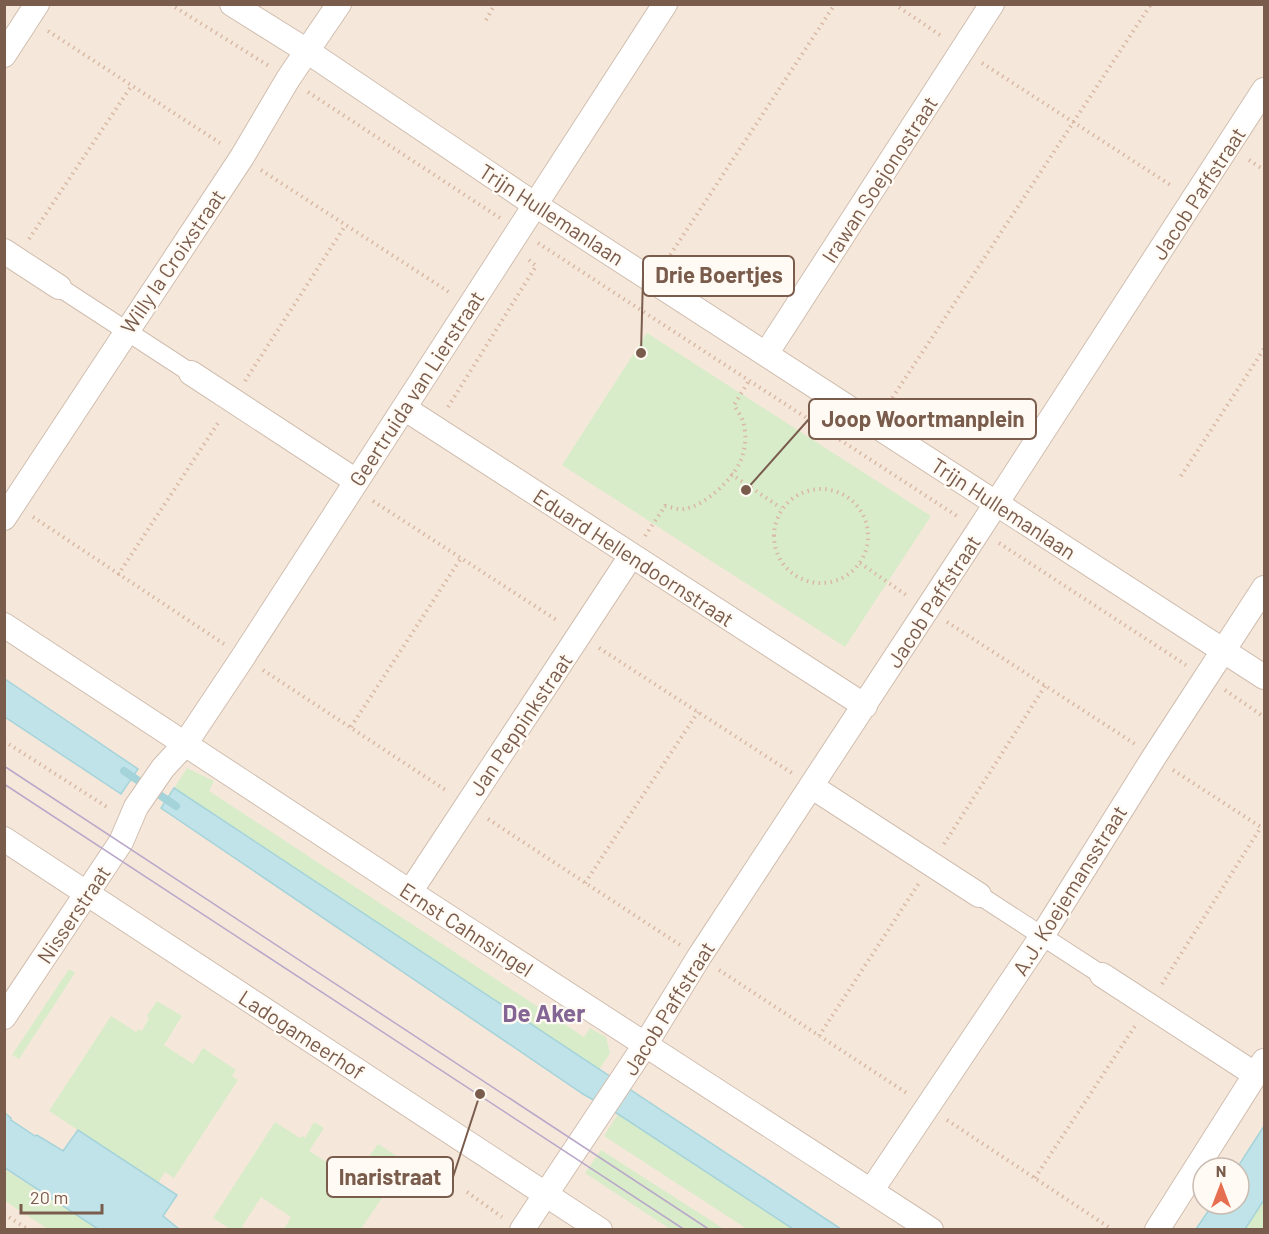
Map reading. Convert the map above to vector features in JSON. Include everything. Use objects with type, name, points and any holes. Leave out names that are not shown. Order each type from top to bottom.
[{"type":"street","name":"Trijn Hullemanlaan","points":[[232,4],[307,51],[534,204],[1264,678]]},
{"type":"street","name":"Willy la Croixstraat","points":[[9,511],[242,157],[288,79],[339,4]]},
{"type":"street","name":"Geertruida van Lierstraat","points":[[162,768],[185,744],[243,657],[665,4]]},
{"type":"street","name":"Irawan Soejonostraat","points":[[766,354],[993,4]]},
{"type":"street","points":[[4,55],[33,11]]},
{"type":"street","name":"Jacob Paffstraat","points":[[517,1226],[545,1194],[621,1082],[699,957],[928,610],[1264,90]]},
{"type":"street","points":[[10,255],[356,481]]},
{"type":"street","name":"Eduard Hellendoornstraat","points":[[404,408],[865,706]]},
{"type":"street","name":"Jan Peppinkstraat","points":[[410,892],[631,556]]},
{"type":"street","name":"A.J. Koejemansstraat","points":[[871,1191],[1042,936],[1154,757],[1264,588]]},
{"type":"street","name":"Ernst Cahnsingel","points":[[4,625],[931,1230]]},
{"type":"street","name":"Nisserstraat","points":[[4,1017],[121,842],[133,815],[162,768]]},
{"type":"street","points":[[811,786],[1102,975],[1260,1068],[1157,1230]]},
{"type":"street","name":"Ladogameerhof","points":[[4,839],[600,1230]]},
{"type":"path","points":[[170,4],[288,79],[513,237],[749,380],[1264,717]]},
{"type":"path","points":[[486,20],[495,4]]},
{"type":"path","points":[[666,261],[835,4]]},
{"type":"path","points":[[894,4],[1193,200]]},
{"type":"path","points":[[888,404],[1151,4]]},
{"type":"path","points":[[33,11],[132,85],[470,306]]},
{"type":"path","points":[[10,255],[132,85]]},
{"type":"path","points":[[118,575],[345,225]]},
{"type":"path","points":[[435,428],[536,266],[513,237]]},
{"type":"path","points":[[1181,476],[1264,349]]},
{"type":"path","points":[[631,556],[665,506],[682,509],[695,506],[714,495],[731,474],[743,456],[745,438],[743,421],[734,405],[766,354]]},
{"type":"path","points":[[731,474],[782,508]]},
{"type":"path","points":[[826,488],[843,493],[852,500],[865,518],[868,534],[867,547],[860,563],[843,578],[828,583],[809,582],[794,575],[778,557],[773,536],[774,525],[782,508],[798,494],[810,489],[826,488]]},
{"type":"path","points":[[9,511],[118,575],[243,657]]},
{"type":"path","points":[[351,727],[461,558]]},
{"type":"path","points":[[860,563],[928,610],[1264,829]]},
{"type":"path","points":[[585,883],[698,712]]},
{"type":"path","points":[[4,741],[133,815]]},
{"type":"path","points":[[467,1192],[517,1226]]},
{"type":"path","points":[[4,1214],[29,1230]]},
{"type":"shaded area","points":[[5,5],[1264,5],[1264,1229],[5,1230]]},
{"type":"green space","points":[[647,333],[931,516],[845,647],[562,465]]},
{"type":"green space","points":[[187,768],[214,781],[209,791],[584,1037],[590,1028],[606,1037],[610,1053],[599,1070],[174,788]]},
{"type":"green space","points":[[69,969],[75,973],[19,1059],[12,1055]]},
{"type":"green space","points":[[157,1001],[182,1016],[164,1045],[193,1064],[203,1048],[236,1070],[232,1076],[238,1080],[174,1178],[165,1172],[158,1183],[49,1111],[111,1016],[136,1032],[139,1029],[142,1031],[149,1018],[147,1016]]},
{"type":"green space","points":[[618,1114],[793,1229],[747,1229],[604,1136]]},
{"type":"green space","points":[[275,1122],[300,1138],[302,1136],[305,1138],[314,1122],[324,1128],[309,1151],[353,1179],[378,1144],[409,1164],[394,1187],[390,1186],[361,1229],[284,1229],[291,1217],[261,1197],[242,1227],[245,1229],[230,1229],[213,1218]]},
{"type":"green space","points":[[601,1150],[724,1229],[670,1229],[585,1173]]},
{"type":"green space","points":[[4,1169],[98,1229],[48,1229],[5,1201]]},
{"type":"green space","points":[[1264,1200],[1264,1229],[1245,1229]]},
{"type":"water","points":[[5,679],[138,769],[121,794],[5,717]]},
{"type":"water","points":[[174,788],[841,1229],[793,1229],[618,1114],[583,1094],[161,808]]},
{"type":"water","points":[[5,1113],[11,1120],[35,1136],[37,1135],[63,1151],[78,1130],[177,1195],[163,1216],[179,1229],[98,1229],[5,1168]]},
{"type":"water","points":[[1264,1126],[1264,1200],[1245,1229],[1196,1229],[1205,1216],[1251,1216],[1251,1156],[1245,1156]]},
{"type":"waterway","points":[[124,771],[176,806]]},
{"type":"tram line","points":[[4,766],[710,1230]]},
{"type":"tram line","points":[[4,784],[685,1230]]},
{"type":"place","name":"Drie Boertjes","points":[[641,353]]},
{"type":"place","name":"Joop Woortmanplein","points":[[746,490]]},
{"type":"place","name":"Inaristraat","points":[[480,1094]]},
{"type":"district","name":"De Aker","points":[[544,1012]]}]
